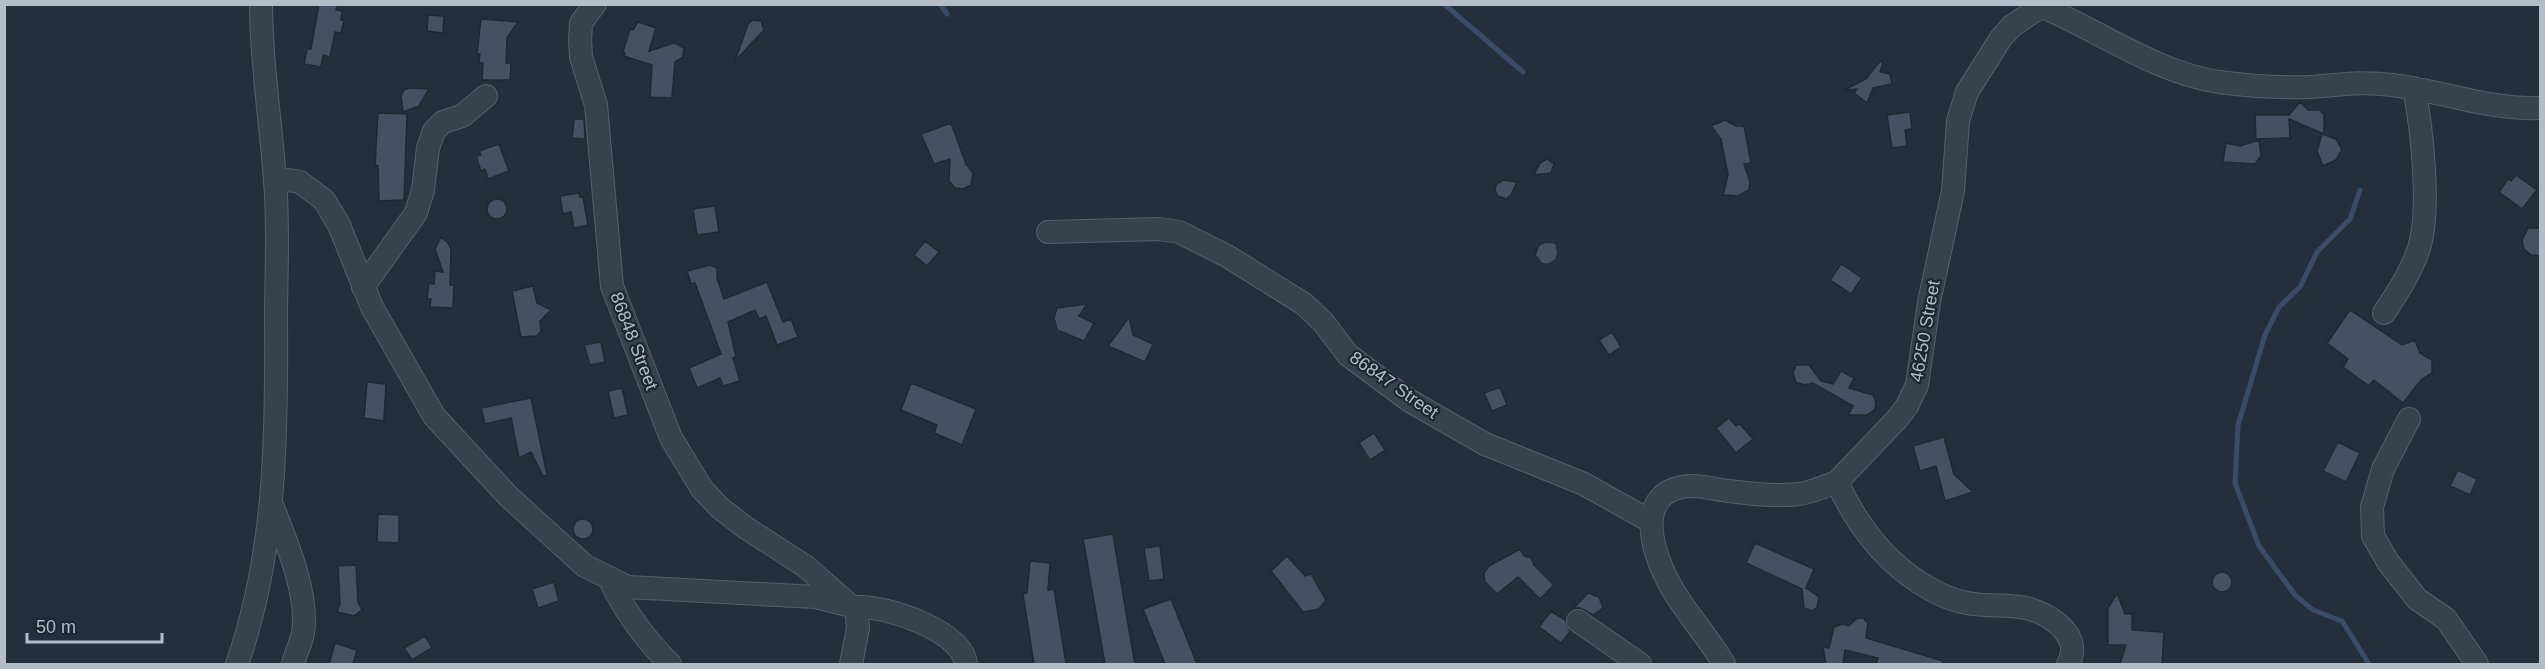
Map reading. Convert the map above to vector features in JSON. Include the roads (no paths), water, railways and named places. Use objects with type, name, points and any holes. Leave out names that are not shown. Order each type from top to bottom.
[{"type":"street","points":[[237,664],[255,609],[272,504],[276,434],[276,184],[261,34],[261,4]]},
{"type":"street","name":"86848 Street","points":[[595,4],[581,23],[581,57],[596,105],[612,286],[671,438],[702,489],[720,508],[746,528],[805,566],[851,605]]},
{"type":"street","points":[[2044,6],[2158,64],[2217,81],[2311,87],[2359,81],[2414,88],[2483,105],[2517,109],[2541,108]]},
{"type":"street","name":"46250 Street","points":[[1837,482],[1907,406],[1917,385],[1929,302],[1953,191],[1958,121],[1967,92],[2001,38],[2012,26],[2044,6]]},
{"type":"street","points":[[2384,313],[2402,286],[2420,246],[2423,218],[2422,132],[2414,88]]},
{"type":"street","points":[[363,287],[416,213],[423,190],[428,148],[434,131],[443,122],[462,116],[486,96]]},
{"type":"street","points":[[276,184],[288,180],[300,182],[324,200],[339,225],[363,287],[391,343],[434,416],[541,527],[585,566],[628,587],[816,597],[851,605],[872,606],[887,610],[938,633],[958,646],[965,654],[966,664]]},
{"type":"street","name":"86847 Street","points":[[1048,232],[1160,229],[1179,232],[1236,261],[1304,304],[1323,322],[1348,355],[1410,401],[1485,444],[1584,484],[1650,521]]},
{"type":"street","points":[[2409,419],[2383,469],[2372,507],[2373,536],[2388,562],[2417,599],[2446,619],[2477,664]]},
{"type":"street","points":[[1724,664],[1665,576],[1655,552],[1650,521],[1657,504],[1665,495],[1680,488],[1695,486],[1750,493],[1800,494],[1837,482],[1862,528],[1889,558],[1917,580],[1950,599],[1968,604],[2026,608],[2046,615],[2068,633],[2073,642],[2072,657],[2068,664]]},
{"type":"street","points":[[272,504],[289,550],[303,610],[303,633],[293,664]]},
{"type":"street","points":[[610,579],[621,603],[638,628],[670,664]]},
{"type":"street","points":[[851,605],[858,628],[851,664]]},
{"type":"street","points":[[1578,621],[1640,664]]},
{"type":"waterway","points":[[940,4],[947,14]]},
{"type":"waterway","points":[[1444,4],[1523,72]]},
{"type":"waterway","points":[[2360,190],[2350,219],[2317,252],[2300,287],[2279,307],[2265,335],[2238,425],[2235,483],[2259,546],[2295,595],[2313,610],[2342,621],[2369,664]]}]
